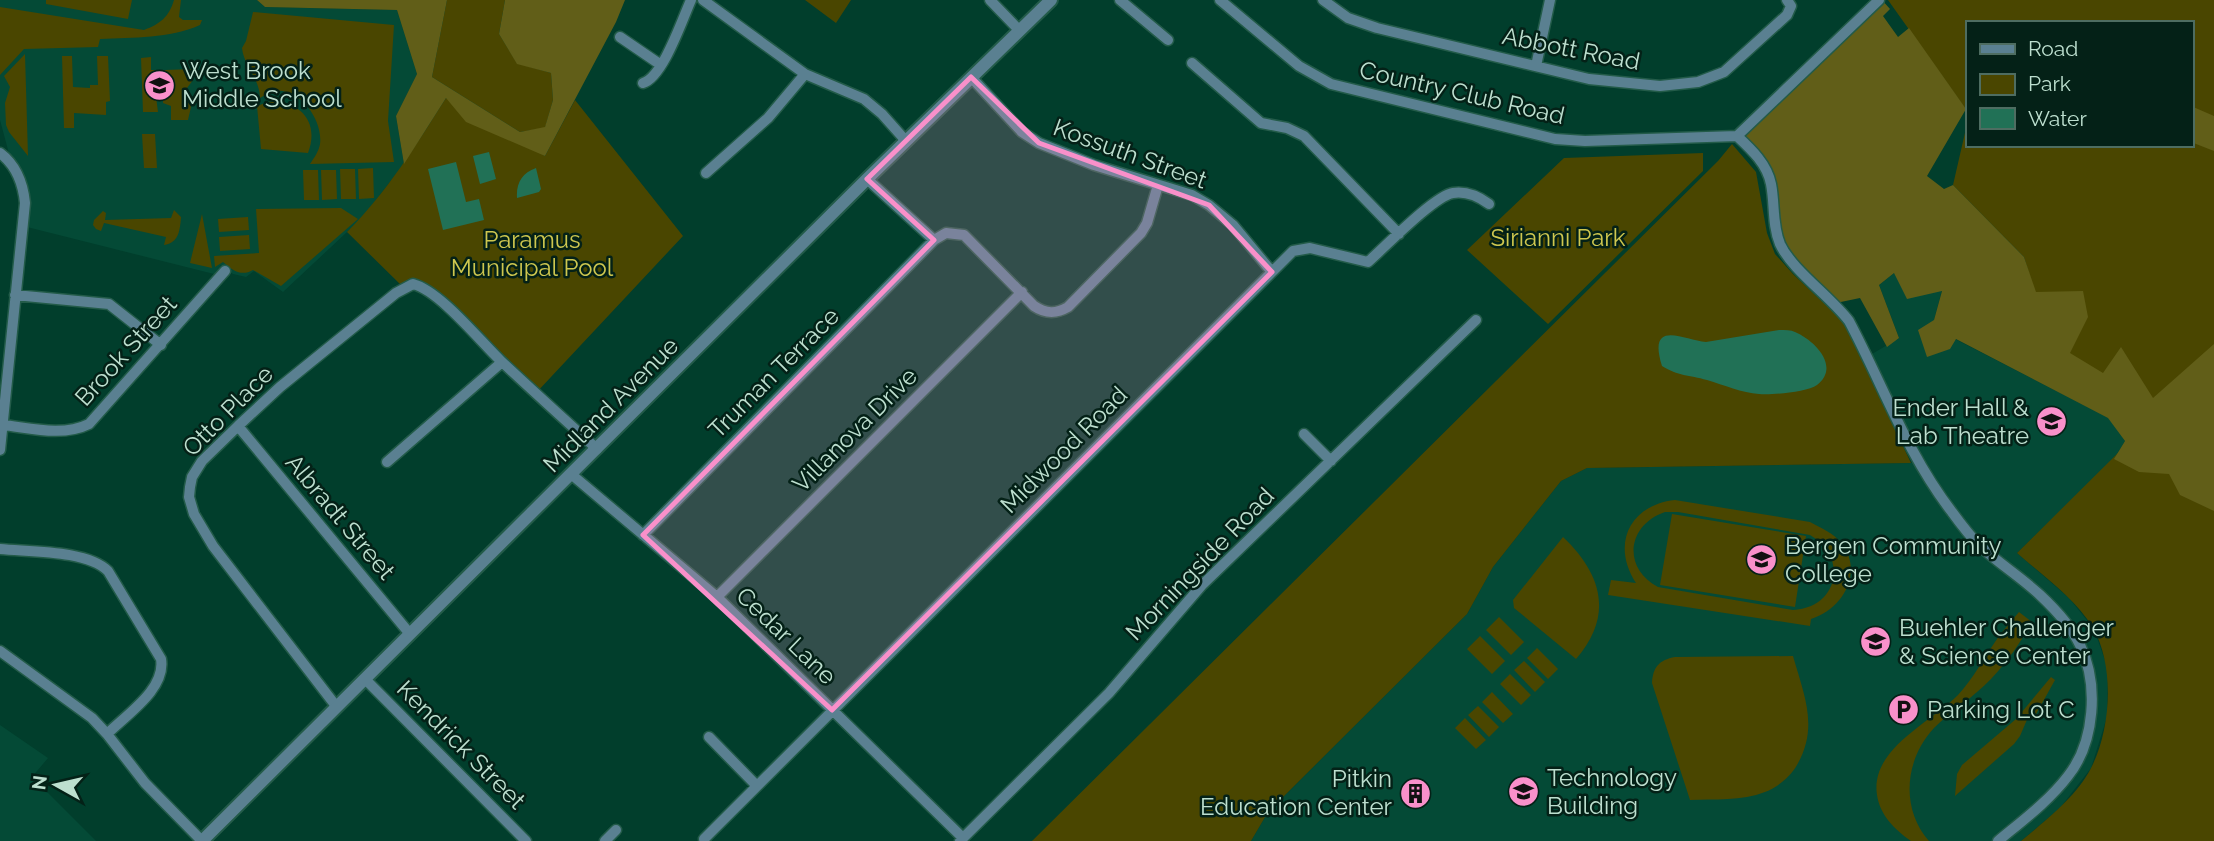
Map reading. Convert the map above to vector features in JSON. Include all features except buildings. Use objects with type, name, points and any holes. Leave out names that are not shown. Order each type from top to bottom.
[{"type":"street","points":[[643,83],[650,81],[661,65],[691,0]]},
{"type":"street","points":[[703,0],[805,74],[864,99],[882,114],[906,141]]},
{"type":"street","points":[[990,0],[1019,30]]},
{"type":"street","name":"Midland Avenue","points":[[202,841],[867,179],[1051,0]]},
{"type":"street","points":[[1119,0],[1168,40]]},
{"type":"street","name":"Country Club Road","points":[[1220,0],[1299,66],[1331,84],[1570,141],[1737,136]]},
{"type":"street","name":"Abbott Road","points":[[1322,0],[1348,18],[1370,26],[1589,79],[1640,85],[1698,82],[1733,66],[1787,15],[1789,3]]},
{"type":"street","points":[[1536,66],[1550,0]]},
{"type":"street","points":[[1879,0],[1737,136],[1756,154],[1766,169],[1771,184],[1775,227],[1780,245],[1792,262],[1836,303],[1849,321],[1908,445],[1937,493],[1977,543],[2059,614],[2080,646],[2088,667],[2092,698],[2089,727],[2081,753],[2070,775],[1998,841]]},
{"type":"street","points":[[620,37],[661,65]]},
{"type":"street","points":[[1192,63],[1261,123],[1287,128],[1304,136],[1399,234]]},
{"type":"street","points":[[706,173],[768,118],[805,74]]},
{"type":"street","name":"Kossuth Street","points":[[971,77],[1022,132],[1039,144],[1094,165],[1192,195],[1215,209],[1233,225],[1272,272]]},
{"type":"street","points":[[0,153],[12,165],[24,189],[25,202],[0,450]]},
{"type":"street","points":[[867,179],[934,240],[946,233],[964,235],[1041,310],[1055,312],[1068,307],[1141,233],[1147,223],[1158,185]]},
{"type":"street","name":"Midwood Road","points":[[704,839],[1293,251],[1310,248],[1368,262],[1433,204],[1450,193],[1468,193],[1489,204]]},
{"type":"street","name":"Truman Terrace","points":[[643,535],[934,240]]},
{"type":"street","name":"Brook Street","points":[[3,425],[63,431],[80,429],[89,424],[225,271]]},
{"type":"street","name":"Otto Place","points":[[336,706],[213,546],[191,507],[190,487],[196,468],[290,379],[396,293],[413,284],[424,287],[436,297],[502,362]]},
{"type":"street","name":"Villanova Drive","points":[[716,597],[1022,292]]},
{"type":"street","points":[[15,295],[109,304],[161,345]]},
{"type":"street","name":"Morningside Road","points":[[961,840],[1109,693],[1202,585],[1476,320]]},
{"type":"street","points":[[387,462],[502,362],[597,449]]},
{"type":"street","name":"Albradt Street","points":[[238,426],[410,634]]},
{"type":"street","points":[[1304,434],[1331,461]]},
{"type":"street","name":"Cedar Lane","points":[[571,474],[716,597],[961,840]]},
{"type":"street","points":[[0,549],[86,558],[102,565],[161,659],[162,674],[155,688],[107,734]]},
{"type":"street","points":[[0,651],[92,718],[145,783],[202,841]]},
{"type":"street","name":"Kendrick Street","points":[[365,679],[526,841]]},
{"type":"street","points":[[709,737],[757,786]]},
{"type":"street","points":[[605,841],[616,831]]},
{"type":"highlighted area","points":[[971,77],[1039,143],[1209,205],[1272,272],[832,710],[643,535],[934,240],[867,179]]},
{"type":"shaded area","points":[[0,0],[257,0],[265,7],[397,10],[417,74],[396,116],[404,164],[362,218],[283,292],[254,271],[246,277],[233,274],[221,265],[214,274],[23,226],[25,203],[0,120]]},
{"type":"shaded area","points":[[257,0],[447,0],[432,77],[520,132],[545,127],[553,100],[551,73],[517,64],[499,34],[505,0],[625,0],[545,156],[466,122],[446,98],[404,164],[396,116],[417,74],[397,10],[265,7]]},
{"type":"shaded area","points":[[1882,0],[1890,9],[1883,16],[1898,37],[1909,28],[1966,109],[1927,176],[1944,189],[1953,185],[2024,257],[2036,292],[2083,291],[2088,317],[2070,353],[2103,373],[2121,347],[2153,398],[2214,344],[2214,511],[2180,495],[2169,474],[2139,472],[2114,459],[2125,441],[2108,418],[1956,339],[1950,349],[1927,357],[1918,330],[1934,320],[1942,291],[1907,299],[1894,273],[1879,285],[1899,338],[1887,347],[1860,298],[1836,303],[1781,245],[1766,169],[1737,136]]},
{"type":"shaded area","points":[[2193,107],[2214,116],[2214,151],[2193,143]]},
{"type":"shaded area","name":"Bergen Community College","points":[[1894,273],[1942,290],[1934,320],[1955,339],[2109,418],[2125,441],[2114,459],[2017,553],[2069,598],[2094,629],[2108,669],[2107,717],[2091,768],[2060,808],[2021,841],[1251,841],[1268,812],[1467,614],[1493,567],[1561,481],[1587,468],[1911,463],[1916,460],[1867,357],[1899,338],[1879,285]]},
{"type":"shaded area","points":[[0,725],[48,758],[32,777],[96,841],[0,841]]},
{"type":"green space","points":[[46,0],[132,0],[128,19],[46,4]]},
{"type":"green space","points":[[174,0],[181,0],[179,17],[183,20],[202,20],[200,25],[164,35],[100,39],[98,47],[24,49],[0,75],[0,7],[144,30],[163,19]]},
{"type":"green space","points":[[447,0],[505,0],[499,34],[517,63],[551,73],[553,100],[545,128],[520,132],[432,77]]},
{"type":"green space","points":[[805,0],[851,0],[836,23]]},
{"type":"green space","points":[[1888,0],[2214,0],[2214,357],[2158,409],[2051,345],[2024,257],[1953,185],[1966,128],[1966,147],[2193,147],[2193,21],[1966,21],[1966,110]]},
{"type":"green space","points":[[253,12],[394,25],[388,121],[394,162],[310,164],[320,144],[314,116],[301,100],[285,91],[273,91],[260,98],[243,55],[242,48]]},
{"type":"green space","points":[[25,54],[28,156],[6,125],[5,103],[10,87],[4,76]]},
{"type":"green space","points":[[62,56],[72,56],[73,87],[90,88],[90,85],[98,85],[97,56],[108,56],[110,101],[106,102],[106,115],[74,113],[74,128],[64,128]]},
{"type":"green space","points":[[151,57],[151,70],[161,70],[154,81],[158,112],[143,112],[141,58]]},
{"type":"green space","points":[[193,69],[193,80],[187,88],[191,107],[188,120],[171,120],[171,106],[163,103],[164,79],[160,79],[165,70]]},
{"type":"green space","name":"Paramus Municipal Pool","points":[[446,98],[545,156],[575,100],[683,236],[536,393],[424,287],[403,287],[347,232],[388,184]]},
{"type":"green space","points":[[268,102],[289,105],[304,115],[311,132],[308,153],[261,149],[257,106]]},
{"type":"green space","points":[[142,134],[155,134],[157,168],[144,168]]},
{"type":"green space","points":[[1732,144],[1756,172],[1767,233],[1775,254],[1845,323],[1911,463],[1587,468],[1561,481],[1493,567],[1467,614],[1268,812],[1251,841],[1032,841],[1718,161]]},
{"type":"green space","name":"Sirianni Park","points":[[1703,153],[1703,171],[1548,324],[1467,250],[1564,158]]},
{"type":"green space","points":[[373,168],[374,198],[359,199],[358,169]]},
{"type":"green space","points":[[340,169],[355,169],[356,199],[341,199]]},
{"type":"green space","points":[[303,170],[318,170],[319,200],[304,200]]},
{"type":"green space","points":[[321,170],[336,170],[337,199],[322,200]]},
{"type":"green space","points":[[341,208],[358,219],[281,286],[253,270],[241,273],[223,262],[215,267],[214,256],[259,253],[256,209]]},
{"type":"green space","points":[[174,210],[181,217],[179,231],[173,242],[164,245],[166,237],[104,223],[101,231],[93,225],[103,211],[106,213],[105,220],[171,218]]},
{"type":"green space","points":[[202,214],[212,268],[190,263]]},
{"type":"green space","points":[[248,217],[249,230],[219,232],[218,219]]},
{"type":"green space","points":[[249,235],[250,249],[220,251],[219,237]]},
{"type":"green space","points":[[2126,445],[2214,494],[2214,841],[2021,841],[2060,807],[2085,778],[2098,753],[2108,698],[2105,661],[2093,628],[2068,597],[2017,553]]},
{"type":"green space","points":[[1675,500],[1810,522],[1835,537],[1848,555],[1851,567],[1846,589],[1832,608],[1811,619],[1810,626],[1608,595],[1611,580],[1636,583],[1625,555],[1625,541],[1636,518],[1659,503]],"holes":[[[1665,512],[1810,535],[1822,544],[1834,568],[1828,591],[1820,601],[1793,610],[1658,587],[1646,579],[1639,569],[1634,558],[1634,547],[1637,536],[1652,518]]]},
{"type":"green space","points":[[1672,514],[1806,536],[1795,607],[1660,585]]},
{"type":"green space","points":[[1563,537],[1587,565],[1598,595],[1599,611],[1595,627],[1588,643],[1576,659],[1514,608],[1513,600]]},
{"type":"green space","points":[[2019,612],[2032,622],[2013,652],[1984,686],[1934,728],[1917,754],[1912,769],[1910,799],[1913,814],[1929,841],[1911,841],[1899,832],[1881,809],[1877,795],[1877,779],[1883,764],[1904,739],[1958,695]]},
{"type":"green space","points":[[1499,617],[1524,642],[1511,655],[1486,630]]},
{"type":"green space","points":[[1480,636],[1505,661],[1492,674],[1467,649]]},
{"type":"green space","points":[[1537,648],[1558,669],[1548,679],[1527,658]]},
{"type":"green space","points":[[1793,656],[1805,698],[1808,724],[1804,751],[1797,765],[1779,784],[1756,795],[1690,800],[1652,683],[1658,665],[1675,657]]},
{"type":"green space","points":[[1524,661],[1545,682],[1535,692],[1514,670]]},
{"type":"green space","points":[[1510,674],[1531,695],[1521,705],[1500,684]]},
{"type":"green space","points":[[2051,677],[2055,680],[2035,716],[2029,715],[2014,744],[1955,796],[1957,774],[1962,765],[2016,719]]},
{"type":"green space","points":[[1492,692],[1513,714],[1503,723],[1482,702]]},
{"type":"green space","points":[[1478,706],[1499,727],[1489,737],[1468,715]]},
{"type":"green space","points":[[1465,718],[1486,740],[1476,749],[1455,728]]},
{"type":"water","points":[[489,152],[496,179],[480,184],[473,156]]},
{"type":"water","points":[[456,162],[466,202],[479,199],[484,220],[443,230],[428,169]]},
{"type":"water","points":[[536,168],[541,189],[539,192],[517,198],[521,179]]},
{"type":"water","points":[[1779,330],[1792,331],[1802,336],[1822,354],[1826,370],[1824,378],[1817,385],[1790,392],[1753,393],[1679,374],[1662,366],[1659,342],[1670,335],[1706,342]]},
{"type":"place","name":"West Brook Middle School","points":[[159,85]]},
{"type":"place","name":"Ender Hall & Lab Theatre","points":[[2052,422]]},
{"type":"place","name":"Bergen Community College","points":[[1762,560]]},
{"type":"place","name":"Buehler Challenger & Science Center","points":[[1876,642]]},
{"type":"place","name":"Parking Lot C","points":[[1904,710]]},
{"type":"place","name":"Technology Building","points":[[1524,792]]},
{"type":"place","name":"Pitkin Education Center","points":[[1415,793]]}]
